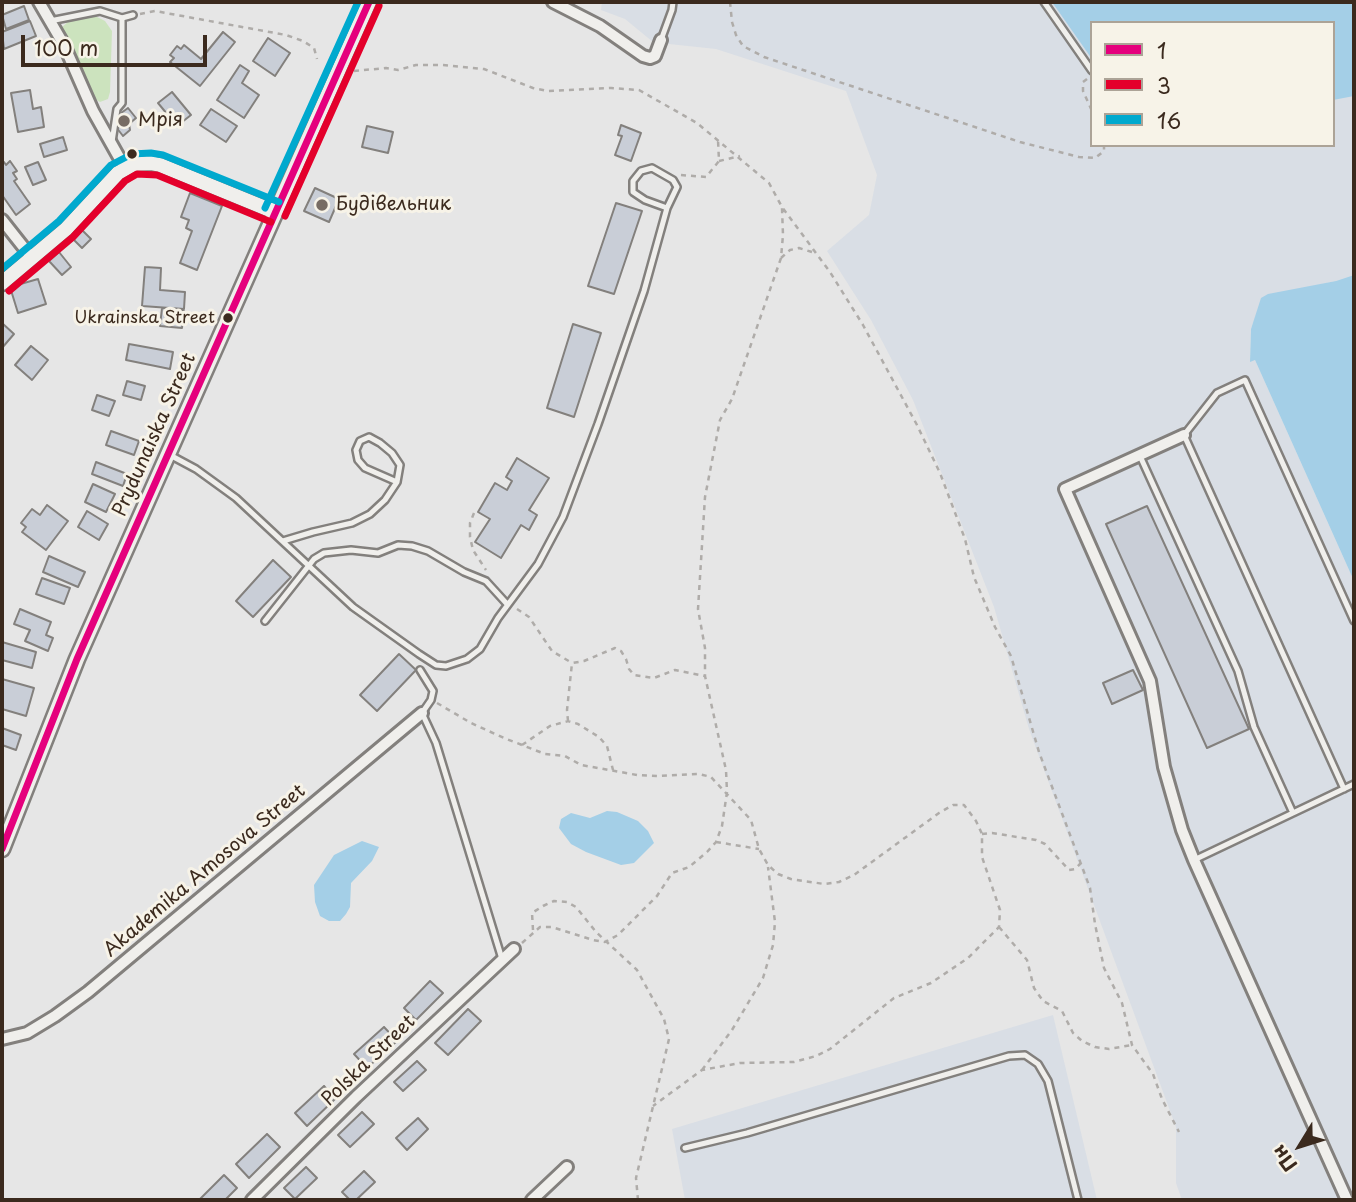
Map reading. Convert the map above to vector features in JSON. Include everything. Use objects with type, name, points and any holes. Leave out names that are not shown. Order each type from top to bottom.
[{"type":"main road","name":"Prydunaiska Street","points":[[2,849],[77,659],[369,2]]},
{"type":"main road","points":[[2,283],[76,220],[125,168],[142,163],[160,165],[275,212]]},
{"type":"street","points":[[39,2],[125,168]]},
{"type":"street","points":[[553,2],[600,26],[643,57],[655,56],[662,40]]},
{"type":"street","points":[[2,220],[32,258]]},
{"type":"street","points":[[1184,435],[1065,489],[1150,681],[1164,767],[1175,809],[1194,860],[1347,1200]]},
{"type":"street","name":"Akademika Amosova Street","points":[[2,1039],[27,1033],[88,992],[422,713]]},
{"type":"street","name":"Polska Street","points":[[252,1200],[356,1097],[514,949]]},
{"type":"street","points":[[532,1200],[566,1167]]},
{"type":"lane","points":[[662,40],[673,10],[673,2]]},
{"type":"lane","points":[[1044,2],[1090,70]]},
{"type":"lane","points":[[50,21],[100,11],[122,18],[133,15]]},
{"type":"lane","points":[[111,145],[117,109],[122,103],[122,18]]},
{"type":"lane","points":[[168,454],[184,461],[216,483],[255,514],[354,607],[436,665],[446,666],[467,659],[480,649],[507,604],[538,564],[563,517],[644,291],[667,208],[677,187],[673,180],[652,169],[640,172],[633,181],[633,192],[645,200],[667,208]]},
{"type":"lane","points":[[1345,789],[1184,435],[1217,393],[1245,380],[1354,621]]},
{"type":"lane","points":[[283,541],[352,523],[370,514],[385,500],[397,482],[401,465],[392,453],[369,437],[360,441],[356,450],[358,460],[365,468],[397,482]]},
{"type":"lane","points":[[1140,455],[1238,671],[1254,727],[1293,813]]},
{"type":"lane","points":[[265,621],[308,566],[324,553],[351,550],[378,553],[398,545],[412,546],[445,559],[464,572],[486,581],[507,604]]},
{"type":"lane","points":[[420,670],[433,691],[431,700],[422,713],[436,743],[502,959]]},
{"type":"lane","points":[[1194,860],[1354,784]]},
{"type":"lane","points":[[685,1148],[747,1133],[985,1062],[1025,1055],[1038,1064],[1048,1081],[1078,1200]]},
{"type":"path","points":[[730,2],[736,36],[743,46],[764,57],[1079,158],[1095,158],[1104,151],[1104,147]]},
{"type":"path","points":[[133,15],[155,12],[286,35],[303,40],[314,48],[317,59]]},
{"type":"path","points":[[337,73],[442,65],[484,69],[533,88],[548,90],[639,90],[697,123],[740,156],[769,183],[782,207],[836,281],[877,349],[940,473],[962,529],[974,577],[995,627],[1011,656],[1040,752],[1090,888],[1104,968],[1122,1003],[1132,1045],[1153,1074],[1162,1100],[1179,1132]]},
{"type":"path","points":[[1090,75],[1083,82],[1083,91],[1090,107]]},
{"type":"path","points":[[718,140],[719,161]]},
{"type":"path","points":[[673,180],[680,175],[706,177],[719,161],[740,156]]},
{"type":"path","points":[[514,949],[540,928],[552,927],[605,942],[618,935],[657,896],[672,873],[688,867],[707,852],[716,842],[722,826],[727,792],[723,748],[705,676],[705,648],[698,609],[707,478],[720,420],[732,399],[781,258],[782,207]]},
{"type":"path","points":[[781,258],[790,250],[799,248],[815,253]]},
{"type":"path","points":[[474,513],[470,523],[470,537],[473,550],[486,572],[486,581]]},
{"type":"path","points":[[507,604],[529,617],[552,651],[572,663],[615,648],[626,659],[634,675],[654,678],[675,670],[705,676]]},
{"type":"path","points":[[568,722],[572,663]]},
{"type":"path","points":[[431,700],[471,723],[522,746],[545,754],[565,756],[588,767],[659,776],[699,774],[711,777],[751,820],[759,849],[768,865],[778,874],[791,879],[824,884],[839,881],[854,875],[953,805],[964,805],[971,812],[982,834],[982,857],[1000,910],[999,927],[968,958],[931,983],[894,998],[830,1049],[816,1056],[793,1062],[740,1063],[702,1070]]},
{"type":"path","points":[[522,746],[550,726],[568,722],[590,729],[599,737],[607,746],[613,770]]},
{"type":"path","points":[[982,834],[1037,840],[1045,844],[1069,870],[1075,869],[1081,863]]},
{"type":"path","points":[[716,842],[759,849]]},
{"type":"path","points":[[653,1106],[702,1070],[742,1015],[763,978],[773,944],[775,922],[768,865]]},
{"type":"path","points":[[533,932],[532,912],[554,901],[567,902],[576,907],[605,942],[637,970],[664,1019],[669,1039],[636,1178],[638,1200]]},
{"type":"path","points":[[999,927],[1027,960],[1034,988],[1043,1001],[1062,1011],[1073,1032],[1082,1041],[1109,1049],[1132,1045]]},
{"type":"shaded area","points":[[602,2],[1354,2],[1354,275],[1300,289],[1259,308],[1251,329],[1250,361],[1255,360],[1354,581],[1354,1200],[1182,1200],[1176,1183],[1176,1127],[1029,729],[994,607],[913,400],[871,320],[827,251],[869,215],[877,175],[846,91],[716,49],[669,44],[666,40],[657,39],[653,42],[625,19],[601,10]]},
{"type":"shaded area","points":[[1053,1015],[1097,1200],[685,1200],[672,1129]]},
{"type":"green space","points":[[95,16],[105,21],[112,31],[110,92],[108,99],[100,102],[93,98],[61,33],[61,28],[69,21]]},
{"type":"water","points":[[1052,2],[1354,2],[1354,96],[1335,100],[1335,21],[1090,21],[1090,56]]},
{"type":"water","points":[[1354,275],[1354,581],[1255,360],[1250,362],[1251,329],[1261,298],[1268,294]]},
{"type":"water","points":[[607,811],[617,812],[638,821],[648,831],[654,843],[634,863],[621,865],[586,852],[571,844],[559,828],[561,819],[571,813],[590,818]]},
{"type":"water","points":[[362,841],[379,847],[372,861],[351,883],[350,907],[346,914],[340,921],[329,921],[320,916],[315,902],[314,885],[334,855]]},
{"type":"building","points":[[24,6],[29,20],[6,29],[2,15]]},
{"type":"building","points":[[30,21],[36,36],[4,49],[2,32]]},
{"type":"building","points":[[223,32],[235,42],[200,86],[170,62],[174,58],[170,55],[177,46],[181,49],[184,45],[201,59]]},
{"type":"building","points":[[268,38],[290,53],[275,76],[253,61]]},
{"type":"building","points":[[240,65],[249,71],[242,83],[259,95],[244,118],[217,100]]},
{"type":"building","points":[[30,90],[33,109],[41,107],[44,127],[18,132],[11,93]]},
{"type":"building","points":[[172,92],[191,115],[177,126],[158,103]]},
{"type":"building","name":"Мрія","points":[[128,108],[136,118],[129,124],[130,130],[123,136],[116,127],[117,116]]},
{"type":"building","points":[[211,109],[237,126],[226,142],[200,125]]},
{"type":"building","points":[[621,125],[641,133],[631,161],[615,155],[622,136],[618,135]]},
{"type":"building","points":[[367,126],[393,132],[388,153],[362,147]]},
{"type":"building","points":[[63,137],[67,150],[44,157],[40,144]]},
{"type":"building","points":[[10,161],[17,171],[13,173],[17,179],[14,181],[30,204],[16,215],[2,195],[2,163],[6,165]]},
{"type":"building","points":[[38,162],[46,180],[33,185],[25,167]]},
{"type":"building","name":"Будівельник","points":[[315,188],[339,199],[329,222],[304,211]]},
{"type":"building","points":[[190,193],[222,206],[197,270],[180,263],[192,231],[186,228],[189,220],[181,217]]},
{"type":"building","points":[[616,203],[642,211],[614,294],[588,286]]},
{"type":"building","points":[[81,229],[91,239],[82,248],[72,238]]},
{"type":"building","points":[[59,252],[71,267],[62,275],[49,261]]},
{"type":"building","points":[[145,267],[161,268],[160,290],[185,292],[184,309],[142,306]]},
{"type":"building","points":[[38,279],[46,304],[18,313],[10,287]]},
{"type":"building","points":[[162,308],[184,311],[182,328],[160,326]]},
{"type":"building","points":[[2,323],[14,334],[2,348]]},
{"type":"building","points":[[573,324],[601,333],[574,417],[547,408]]},
{"type":"building","points":[[129,344],[173,352],[170,369],[126,360]]},
{"type":"building","points":[[31,346],[48,360],[32,380],[15,365]]},
{"type":"building","points":[[127,381],[145,386],[141,400],[123,395]]},
{"type":"building","points":[[97,395],[115,401],[109,416],[92,410]]},
{"type":"building","points":[[111,431],[139,441],[134,455],[106,445]]},
{"type":"building","points":[[517,458],[549,478],[529,510],[537,515],[529,530],[521,525],[501,558],[475,542],[490,519],[478,512],[495,483],[507,490],[512,481],[506,477]]},
{"type":"building","points":[[96,462],[127,474],[123,486],[92,474]]},
{"type":"building","points":[[93,484],[115,494],[106,512],[85,502]]},
{"type":"building","points":[[47,505],[68,521],[46,550],[22,532],[26,527],[21,523],[32,509],[40,515]]},
{"type":"building","points":[[1147,506],[1249,729],[1207,748],[1106,524]]},
{"type":"building","points":[[87,511],[108,524],[99,540],[78,527]]},
{"type":"building","points":[[49,556],[85,572],[78,587],[43,572]]},
{"type":"building","points":[[273,560],[291,577],[253,617],[236,601]]},
{"type":"building","points":[[42,578],[70,588],[64,604],[36,594]]},
{"type":"building","points":[[20,609],[51,622],[46,635],[53,638],[48,651],[25,641],[30,630],[14,624]]},
{"type":"building","points":[[2,642],[36,652],[32,668],[2,660]]},
{"type":"building","points":[[399,654],[416,670],[377,711],[360,695]]},
{"type":"building","points":[[1133,670],[1143,690],[1112,704],[1103,683]]},
{"type":"building","points":[[2,679],[34,688],[26,716],[2,709]]},
{"type":"building","points":[[2,728],[21,735],[16,750],[2,745]]},
{"type":"building","points":[[430,981],[443,993],[416,1020],[404,1008]]},
{"type":"building","points":[[468,1009],[481,1021],[448,1055],[435,1043]]},
{"type":"building","points":[[384,1027],[397,1041],[367,1068],[354,1054]]},
{"type":"building","points":[[417,1061],[426,1070],[403,1091],[394,1082]]},
{"type":"building","points":[[324,1086],[335,1099],[307,1126],[295,1113]]},
{"type":"building","points":[[362,1112],[374,1124],[350,1147],[338,1135]]},
{"type":"building","points":[[418,1118],[428,1129],[407,1150],[396,1138]]},
{"type":"building","points":[[267,1134],[280,1147],[249,1178],[236,1164]]},
{"type":"building","points":[[306,1167],[317,1178],[295,1199],[284,1188]]},
{"type":"building","points":[[364,1171],[375,1182],[356,1200],[350,1200],[342,1192]]},
{"type":"building","points":[[224,1175],[237,1188],[225,1200],[199,1200]]},
{"type":"transit line","name":"16","points":[[265,208],[358,2]]},
{"type":"transit line","name":"1","points":[[2,849],[77,659],[369,2]]},
{"type":"transit line","name":"3","points":[[285,216],[379,6]]},
{"type":"transit line","name":"16","points":[[2,269],[59,221],[111,165],[132,154],[163,155],[279,202]]},
{"type":"transit line","name":"3","points":[[9,291],[73,237],[125,181],[137,174],[157,175],[271,222]]},
{"type":"place","name":"Мрія","points":[[124,121]]},
{"type":"place","name":"Будівельник","points":[[322,205]]},
{"type":"place","name":"Ukrainska Street","points":[[228,318]]}]
